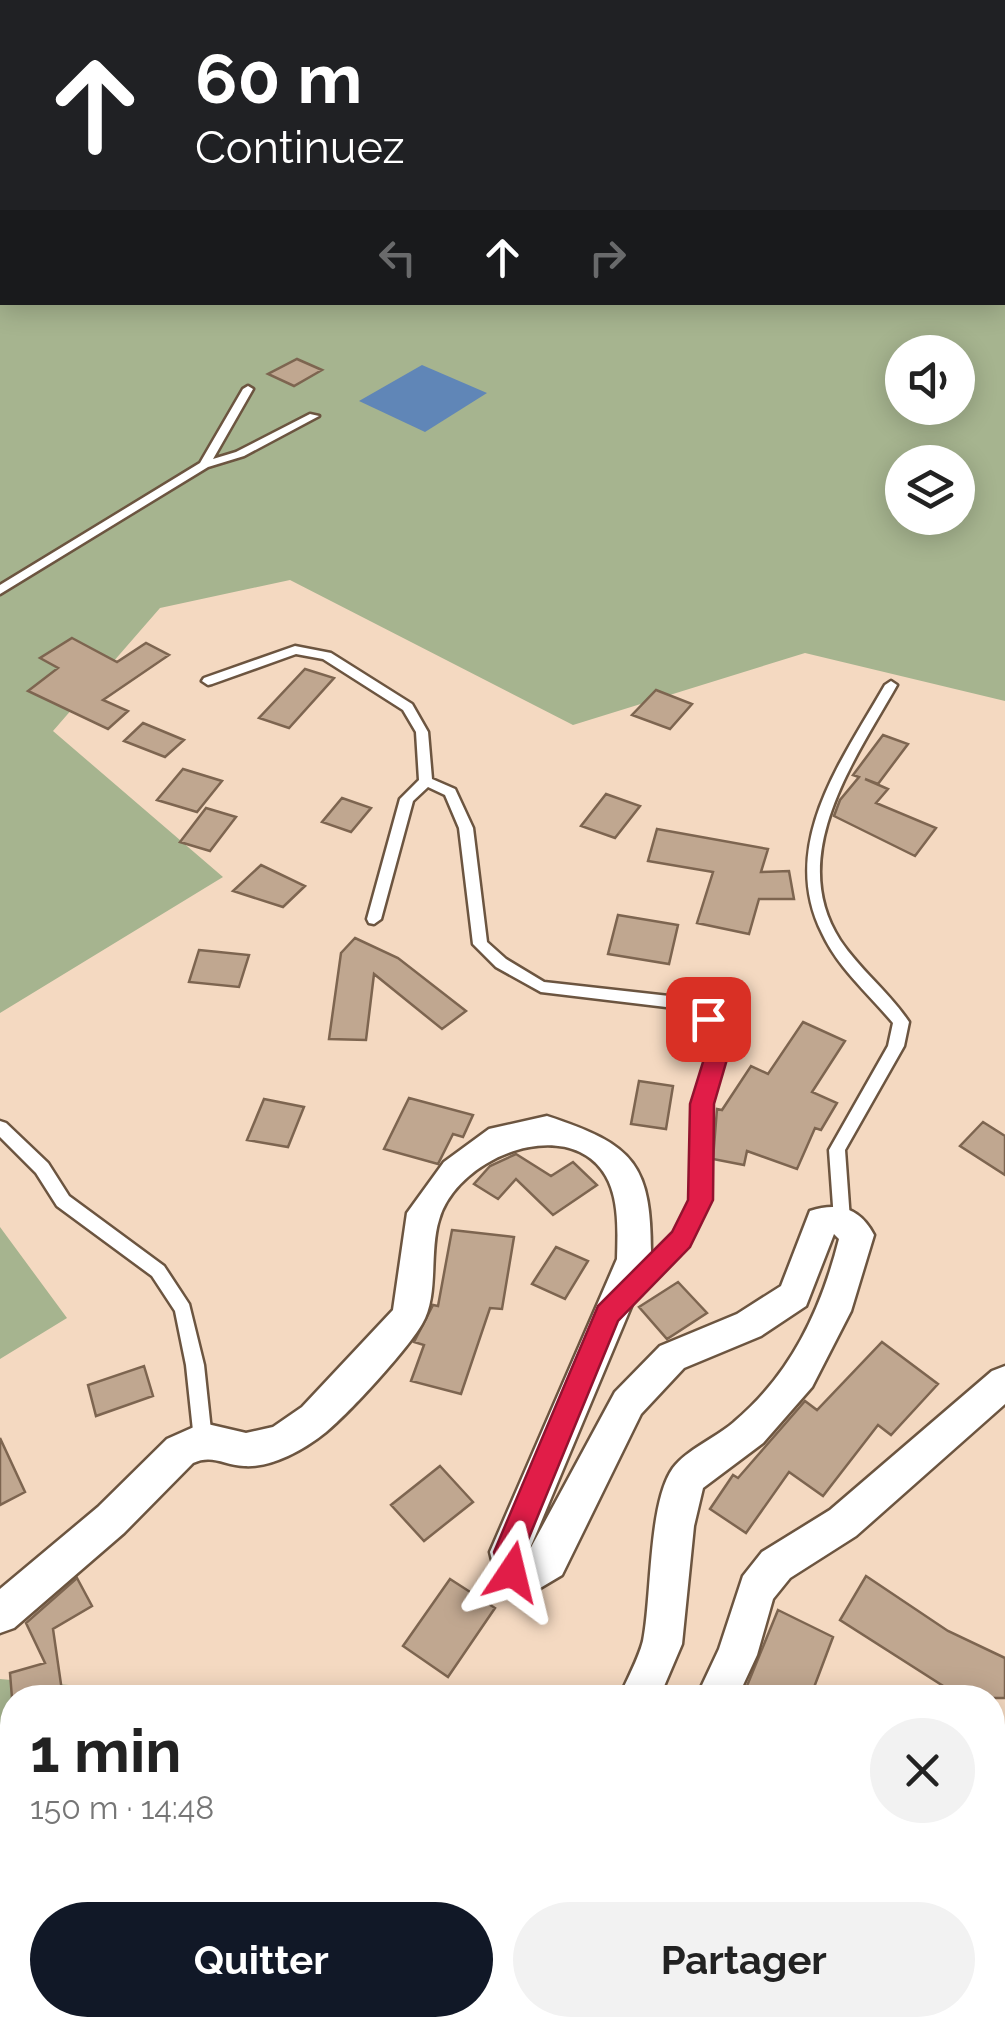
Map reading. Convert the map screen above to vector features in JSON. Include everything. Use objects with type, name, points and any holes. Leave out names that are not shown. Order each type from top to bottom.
[{"type":"street","points":[[5,1608],[110,1520],[180,1451],[203,1440],[246,1450],[282,1442],[316,1419],[409,1316],[423,1214],[456,1170],[500,1138],[547,1129],[594,1144],[619,1165],[635,1213],[634,1259],[509,1552],[512,1572],[530,1575],[548,1562],[628,1403],[672,1358],[749,1324],[794,1296],[822,1222],[842,1220],[857,1235],[846,1286],[808,1370],[733,1450],[687,1478],[676,1526],[662,1644],[645,1685]]},
{"type":"street","points":[[722,1685],[737,1655],[757,1589],[776,1565],[842,1522],[1005,1382]]},
{"type":"lane","points":[[204,465],[248,390]]},
{"type":"lane","points":[[0,590],[204,465],[240,454],[314,416]]},
{"type":"lane","points":[[208,681],[296,650],[327,656],[408,707],[422,732],[426,781]]},
{"type":"lane","points":[[842,1220],[837,1150],[896,1046],[901,1022],[829,934],[810,884],[811,852],[819,819],[890,685]]},
{"type":"lane","points":[[374,919],[407,799],[426,781]]},
{"type":"lane","points":[[426,781],[450,792],[466,828],[480,944],[501,963],[540,988],[687,1004],[708,1019],[714,1034],[718,1049],[702,1104],[700,1200],[681,1239],[608,1314]]},
{"type":"lane","points":[[0,1127],[42,1168],[63,1201],[158,1271],[183,1309],[195,1365],[203,1440]]},
{"type":"green space","points":[[0,305],[1005,305],[1005,701],[805,653],[573,725],[290,580],[160,608],[53,731],[223,877],[0,1013]]},
{"type":"green space","points":[[0,1227],[67,1318],[0,1359]]},
{"type":"green space","points":[[0,1679],[69,1685],[0,1685]]},
{"type":"water","points":[[422,365],[487,393],[425,432],[359,401]]},
{"type":"building","points":[[297,359],[322,370],[294,386],[268,374]]},
{"type":"building","points":[[72,638],[117,662],[146,643],[169,655],[103,700],[128,711],[108,729],[28,691],[58,668],[40,658]]},
{"type":"building","points":[[305,669],[334,678],[289,728],[259,718]]},
{"type":"building","points":[[656,690],[692,704],[670,729],[632,715]]},
{"type":"building","points":[[143,723],[184,740],[165,757],[124,741]]},
{"type":"building","points":[[883,735],[908,744],[878,784],[865,779],[888,789],[876,803],[936,828],[915,856],[834,816],[840,800],[859,777],[853,775]]},
{"type":"building","points":[[183,769],[222,781],[197,812],[157,800]]},
{"type":"building","points":[[606,794],[640,806],[615,838],[581,826]]},
{"type":"building","points":[[342,798],[371,808],[351,832],[322,822]]},
{"type":"building","points":[[206,808],[236,817],[210,851],[180,842]]},
{"type":"building","points":[[657,829],[768,849],[761,872],[789,871],[794,899],[759,899],[749,934],[697,923],[713,872],[648,861]]},
{"type":"building","points":[[261,865],[305,886],[283,907],[233,891]]},
{"type":"building","points":[[618,915],[678,925],[669,964],[608,954]]},
{"type":"building","points":[[355,938],[398,958],[466,1011],[442,1029],[374,974],[366,1040],[329,1039],[341,953]]},
{"type":"building","points":[[199,950],[249,955],[239,987],[189,982]]},
{"type":"building","points":[[803,1022],[845,1041],[812,1092],[837,1103],[821,1130],[815,1128],[797,1169],[747,1151],[744,1165],[713,1159],[717,1109],[722,1110],[751,1066],[768,1074]]},
{"type":"building","points":[[639,1081],[673,1086],[666,1129],[631,1124]]},
{"type":"building","points":[[409,1098],[473,1115],[463,1137],[453,1134],[438,1164],[384,1149]]},
{"type":"building","points":[[264,1099],[304,1107],[288,1147],[247,1140]]},
{"type":"building","points":[[983,1122],[1005,1136],[1005,1175],[960,1146]]},
{"type":"building","points":[[516,1154],[551,1176],[573,1162],[597,1185],[553,1215],[516,1179],[498,1199],[474,1184],[490,1166]]},
{"type":"building","points":[[452,1230],[514,1237],[502,1309],[490,1308],[461,1394],[411,1381],[424,1345],[414,1342],[433,1305],[438,1306]]},
{"type":"building","points":[[556,1247],[588,1261],[565,1299],[532,1284]]},
{"type":"building","points":[[678,1282],[707,1313],[667,1339],[639,1307]]},
{"type":"building","points":[[882,1342],[938,1384],[891,1435],[878,1425],[823,1496],[789,1472],[746,1533],[710,1509],[733,1475],[738,1478],[805,1401],[817,1410]]},
{"type":"building","points":[[144,1366],[153,1396],[96,1416],[88,1385]]},
{"type":"building","points":[[0,1438],[25,1492],[0,1505]]},
{"type":"building","points":[[440,1466],[473,1502],[424,1541],[391,1505]]},
{"type":"building","points":[[866,1576],[948,1631],[1005,1658],[1005,1685],[942,1685],[840,1620]]},
{"type":"building","points":[[77,1578],[92,1606],[53,1629],[61,1685],[11,1685],[10,1673],[45,1663],[26,1623]]},
{"type":"building","points":[[450,1579],[495,1608],[448,1677],[403,1646]]},
{"type":"building","points":[[778,1610],[833,1637],[815,1685],[747,1685]]},
{"type":"route","points":[[512,1572],[509,1552],[608,1314],[681,1239],[700,1200],[702,1104],[718,1049],[708,1019]]}]
